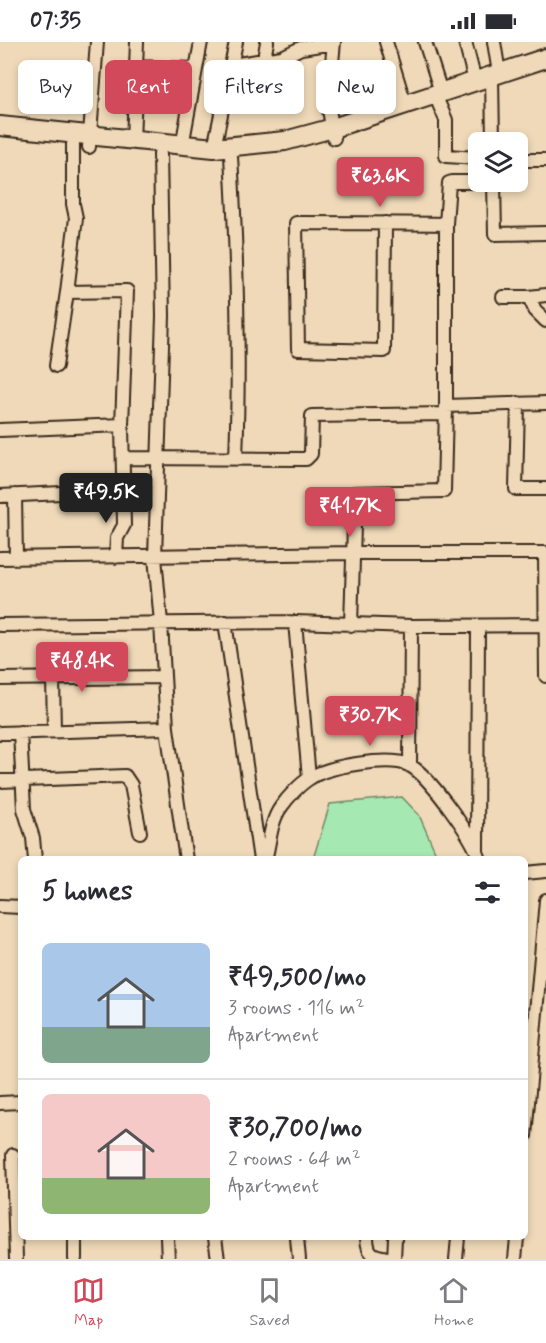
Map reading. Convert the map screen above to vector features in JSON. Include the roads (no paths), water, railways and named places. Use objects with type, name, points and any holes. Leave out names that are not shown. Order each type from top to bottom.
[{"type":"highway","points":[[0,126],[160,154],[211,158],[276,151],[440,98],[546,58]]},
{"type":"highway","points":[[489,79],[546,69]]},
{"type":"highway","points":[[0,136],[84,142],[133,141],[214,148],[285,141],[334,133],[405,104],[440,98]]},
{"type":"street","points":[[56,366],[76,218],[73,204],[97,42]]},
{"type":"street","points":[[136,60],[137,42]]},
{"type":"street","points":[[182,146],[201,42]]},
{"type":"street","points":[[233,60],[236,42]]},
{"type":"street","points":[[264,59],[267,42]]},
{"type":"street","points":[[259,60],[282,57],[301,48],[334,42],[328,104],[334,133]]},
{"type":"street","points":[[386,42],[405,104]]},
{"type":"street","points":[[425,42],[446,120],[446,156],[468,158]]},
{"type":"street","points":[[465,42],[489,79]]},
{"type":"street","points":[[493,132],[489,79],[494,42]]},
{"type":"street","points":[[192,69],[196,69]]},
{"type":"street","points":[[133,141],[134,114]]},
{"type":"street","points":[[214,148],[221,114]]},
{"type":"street","points":[[160,154],[163,316],[155,557],[167,728],[185,856]]},
{"type":"street","points":[[231,156],[236,241],[238,398],[236,458]]},
{"type":"street","points":[[528,160],[546,160]]},
{"type":"street","points":[[351,625],[355,493],[444,491],[446,224],[449,183],[468,182]]},
{"type":"street","points":[[494,192],[495,234],[546,233]]},
{"type":"street","points":[[385,223],[384,351],[298,348],[296,223],[385,223],[446,224]]},
{"type":"street","points":[[67,292],[127,291],[122,425],[124,525],[117,538],[116,557]]},
{"type":"street","points":[[503,297],[546,295]]},
{"type":"street","points":[[529,297],[535,310],[546,321]]},
{"type":"street","points":[[123,458],[309,457],[312,416],[546,403]]},
{"type":"street","points":[[518,404],[516,489],[546,489]]},
{"type":"street","points":[[0,430],[122,425]]},
{"type":"street","points":[[0,496],[123,490]]},
{"type":"street","points":[[15,495],[16,558]]},
{"type":"street","points":[[0,558],[545,553],[546,676]]},
{"type":"street","points":[[225,622],[259,856]]},
{"type":"street","points":[[0,625],[294,622],[411,626],[546,625]]},
{"type":"street","points":[[294,622],[309,778]]},
{"type":"street","points":[[410,766],[411,626]]},
{"type":"street","points":[[478,626],[479,855]]},
{"type":"street","points":[[0,679],[164,677]]},
{"type":"street","points":[[53,678],[54,731]]},
{"type":"street","points":[[0,733],[167,728]]},
{"type":"street","points":[[20,732],[24,809],[33,838],[35,856]]},
{"type":"street","points":[[266,856],[276,814],[309,778],[332,770],[375,762],[393,762],[410,766],[421,774],[451,811],[479,855]]},
{"type":"street","points":[[0,782],[125,776],[131,785],[140,832]]},
{"type":"street","points":[[528,873],[546,871]]},
{"type":"street","points":[[528,1078],[530,1039],[546,900]]},
{"type":"street","points":[[0,906],[18,907]]},
{"type":"street","points":[[530,1039],[546,1047]]},
{"type":"street","points":[[0,1103],[18,1102]]},
{"type":"street","points":[[0,1157],[17,1155],[16,1259]]},
{"type":"street","points":[[75,1240],[75,1259]]},
{"type":"street","points":[[167,1240],[168,1259]]},
{"type":"street","points":[[215,1240],[218,1259]]},
{"type":"street","points":[[297,1240],[299,1259]]},
{"type":"street","points":[[367,1240],[368,1250],[371,1254],[394,1259],[395,1240]]},
{"type":"street","points":[[456,1259],[458,1240]]},
{"type":"street","points":[[515,1259],[517,1240]]}]
